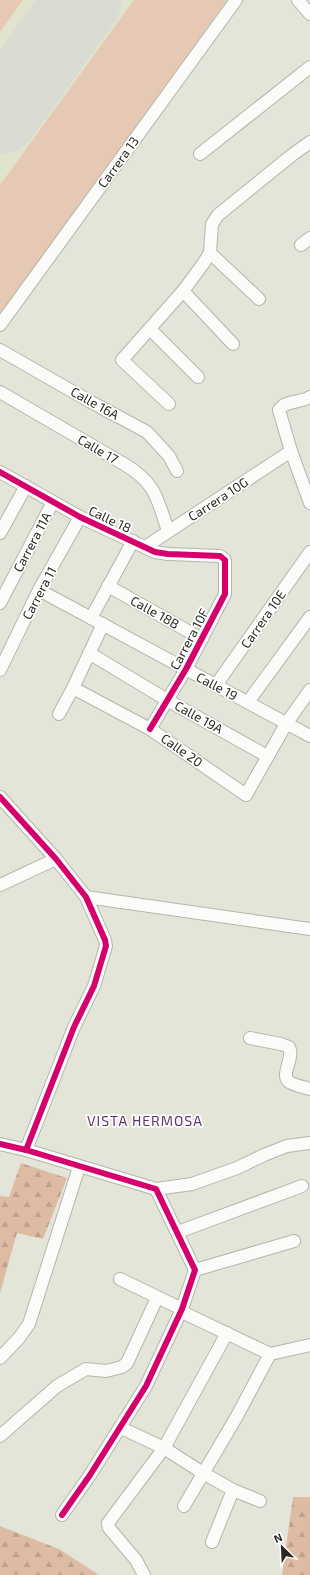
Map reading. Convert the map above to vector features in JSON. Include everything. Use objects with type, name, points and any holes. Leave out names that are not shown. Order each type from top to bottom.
[{"type":"street","name":"Carrera 13","points":[[0,325],[236,0]]},
{"type":"street","points":[[298,0],[310,14]]},
{"type":"street","points":[[200,154],[310,67]]},
{"type":"street","points":[[168,404],[122,360],[183,291],[210,252],[212,224],[218,215],[310,142]]},
{"type":"street","points":[[210,252],[259,300]]},
{"type":"street","points":[[183,291],[234,344]]},
{"type":"street","points":[[150,328],[198,377]]},
{"type":"street","name":"Calle 16A","points":[[0,350],[147,432],[169,456],[177,471]]},
{"type":"street","name":"Calle 17","points":[[0,392],[124,464],[143,477],[152,488],[168,531]]},
{"type":"street","points":[[310,396],[304,400],[284,405],[279,410],[291,452],[310,503]]},
{"type":"street","name":"Carrera 10G","points":[[145,547],[291,452]]},
{"type":"street","name":"Calle 18","points":[[0,472],[80,517],[162,554],[220,556]]},
{"type":"street","points":[[0,533],[26,486]]},
{"type":"street","name":"Carrera 11A","points":[[0,603],[53,502]]},
{"type":"street","name":"Carrera 11","points":[[0,670],[4,650],[80,517]]},
{"type":"street","points":[[91,618],[133,541]]},
{"type":"street","name":"Carrera 10E","points":[[216,685],[310,552]]},
{"type":"street","name":"Carrera 10F","points":[[150,728],[186,669],[225,594],[225,560],[220,556]]},
{"type":"street","name":"Calle 18B","points":[[108,586],[202,639]]},
{"type":"street","name":"Calle 19","points":[[39,590],[310,736]]},
{"type":"street","points":[[248,702],[310,618]]},
{"type":"street","points":[[59,714],[103,624]]},
{"type":"street","name":"Calle 19A","points":[[89,653],[167,700],[267,756]]},
{"type":"street","name":"Calle 20","points":[[73,688],[150,728],[246,795],[267,756]]},
{"type":"street","points":[[267,756],[286,724],[310,690]]},
{"type":"street","points":[[0,798],[56,859],[86,897],[98,922],[106,946],[94,986],[74,1027],[26,1150]]},
{"type":"street","points":[[0,885],[56,859]]},
{"type":"street","points":[[86,897],[310,929]]},
{"type":"street","points":[[250,1038],[289,1047],[291,1055],[286,1074],[287,1080],[290,1083],[310,1089]]},
{"type":"street","points":[[0,1144],[26,1150],[156,1189],[192,1184],[237,1168],[287,1146],[310,1143]]},
{"type":"street","points":[[0,1358],[19,1338],[29,1324],[79,1167]]},
{"type":"street","points":[[178,1232],[302,1186]]},
{"type":"street","points":[[62,1515],[121,1428],[146,1386],[181,1310],[195,1270],[156,1189]]},
{"type":"street","points":[[195,1270],[294,1241]]},
{"type":"street","points":[[120,1279],[270,1354],[310,1345]]},
{"type":"street","points":[[0,1436],[56,1386],[86,1369],[106,1371],[122,1367],[127,1363],[157,1298]]},
{"type":"street","points":[[144,1575],[136,1560],[109,1528],[108,1523],[164,1448],[226,1333]]},
{"type":"street","points":[[184,1506],[237,1416],[270,1354]]},
{"type":"street","points":[[121,1428],[164,1448],[233,1490],[260,1502]]},
{"type":"street","points":[[212,1542],[233,1490]]},
{"type":"shaded area","points":[[0,0],[227,0],[0,316]]},
{"type":"shaded area","points":[[0,0],[23,0],[0,32]]},
{"type":"shaded area","points":[[134,0],[227,0],[0,316],[0,185]]},
{"type":"green space","points":[[21,1163],[67,1178],[43,1239],[17,1233],[0,1293],[0,1196],[9,1197]]},
{"type":"green space","points":[[293,1497],[310,1497],[310,1575],[282,1575]]},
{"type":"green space","points":[[0,1526],[59,1549],[99,1575],[0,1575]]},
{"type":"runway","points":[[0,116],[83,0]]},
{"type":"cycle path","points":[[0,472],[80,517],[155,552],[220,556],[225,560],[225,594],[186,669],[150,729]]},
{"type":"cycle path","points":[[0,797],[56,859],[86,897],[105,940],[106,946],[94,986],[74,1027],[26,1150]]},
{"type":"cycle path","points":[[0,1144],[26,1150],[156,1189],[195,1270],[182,1309],[146,1386],[90,1475],[62,1515]]},
{"type":"district","name":"VISTA HERMOSA","points":[[145,1120]]}]
